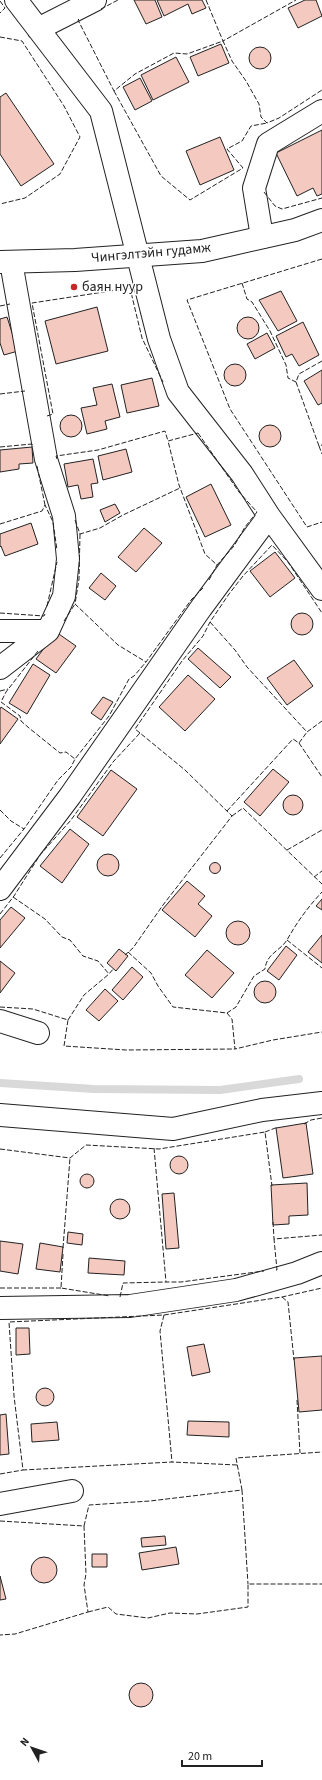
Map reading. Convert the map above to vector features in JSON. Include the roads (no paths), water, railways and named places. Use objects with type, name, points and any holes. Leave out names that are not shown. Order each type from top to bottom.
[{"type":"street","points":[[16,0],[101,111],[159,339],[178,392],[242,474],[269,516],[322,589]]},
{"type":"street","points":[[38,29],[95,0]]},
{"type":"street","points":[[262,237],[254,188],[268,144],[322,111]]},
{"type":"street","name":"Чингэлтэйн гудамж","points":[[6,262],[75,260],[202,251],[295,230],[322,220]]},
{"type":"street","points":[[0,668],[48,631],[64,596],[68,559],[64,516],[46,459],[6,262]]},
{"type":"street","points":[[0,888],[70,796],[202,608],[269,516]]},
{"type":"street","points":[[0,631],[48,631]]},
{"type":"street","points":[[0,1021],[38,1033]]},
{"type":"street","points":[[0,1115],[173,1129],[262,1110],[322,1104]]},
{"type":"street","points":[[0,1308],[130,1306],[236,1290],[297,1273],[322,1263]]},
{"type":"street","points":[[0,1504],[72,1491]]},
{"type":"waterway","points":[[0,1083],[94,1089],[220,1090],[299,1079]]},
{"type":"place","name":"баян нуур","points":[[74,287]]}]
